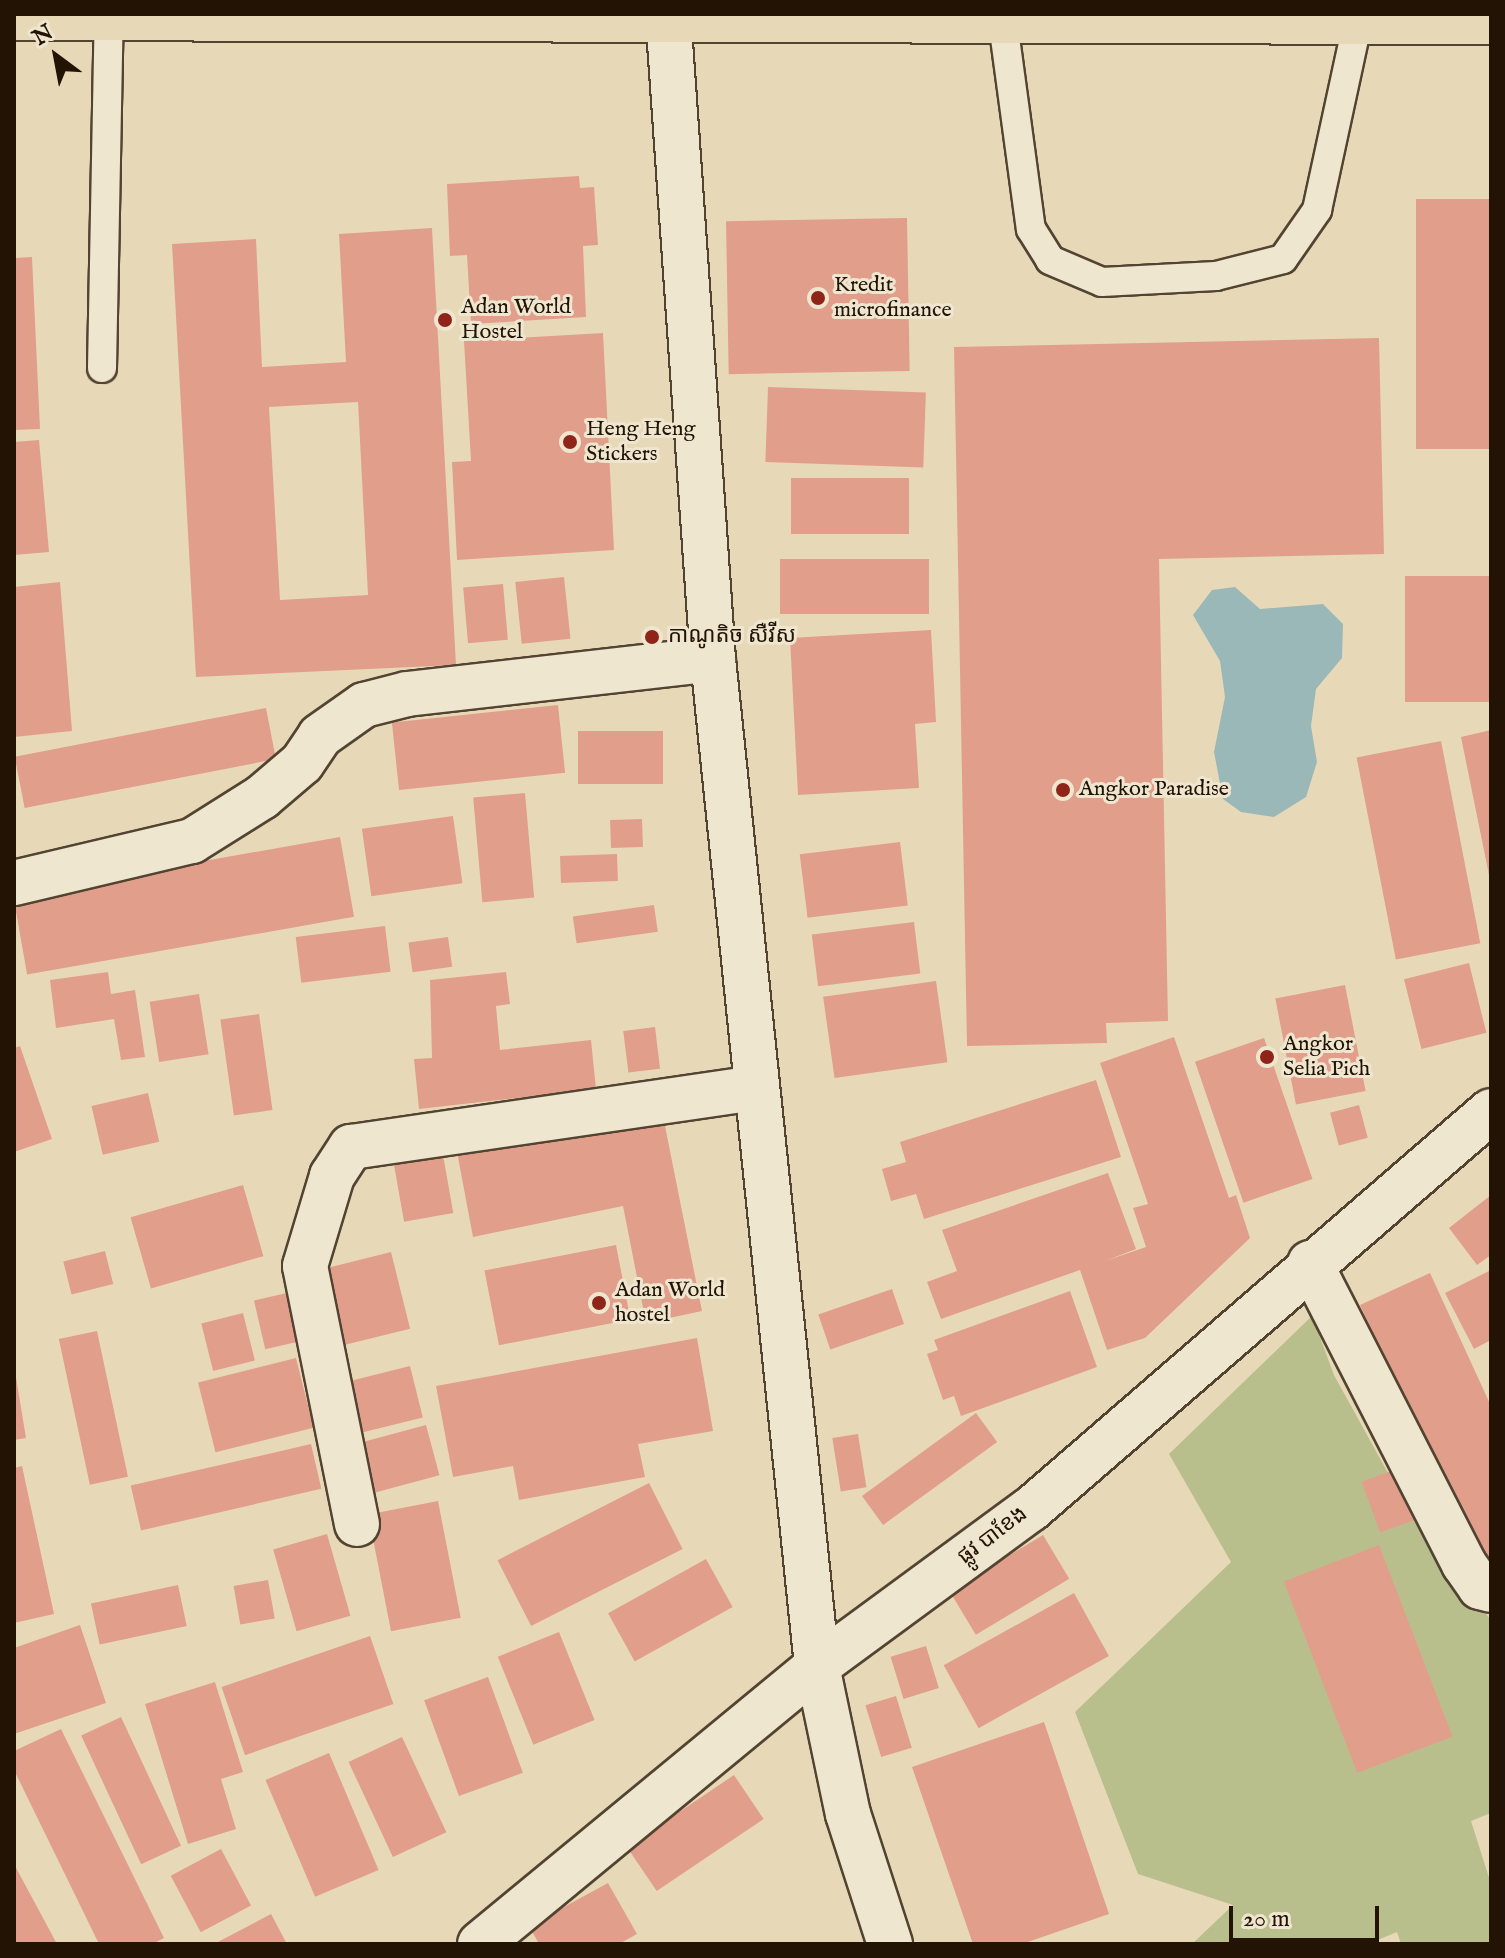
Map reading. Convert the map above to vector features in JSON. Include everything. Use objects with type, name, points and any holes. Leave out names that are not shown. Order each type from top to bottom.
[{"type":"main road","points":[[14,18],[1491,22]]},
{"type":"street","points":[[669,18],[713,659],[817,1666],[848,1814],[890,1944]]},
{"type":"street","points":[[14,883],[192,841],[262,797],[302,763],[320,736],[364,705],[407,694],[713,659]]},
{"type":"street","points":[[357,1524],[305,1266],[332,1176],[351,1147],[756,1088]]},
{"type":"street","name":"ផ្លូវ បាខែង","points":[[480,1944],[817,1666],[1031,1509],[1310,1263],[1491,1111]]},
{"type":"street","points":[[1310,1263],[1464,1564],[1480,1587],[1491,1590]]},
{"type":"lane","points":[[102,368],[109,18]]},
{"type":"lane","points":[[1003,23],[1031,229],[1050,260],[1102,282],[1216,276],[1283,259],[1317,210],[1358,21]]},
{"type":"green space","points":[[1312,1316],[1334,1375],[1421,1533],[1491,1620],[1491,1813],[1471,1821],[1491,1884],[1491,1944],[1401,1944],[1397,1932],[1368,1944],[1192,1944],[1233,1905],[1138,1874],[1075,1712],[1231,1562],[1169,1454]]},
{"type":"water","points":[[1235,587],[1260,609],[1323,604],[1343,624],[1342,658],[1316,689],[1311,726],[1317,762],[1306,797],[1274,817],[1241,812],[1223,799],[1214,752],[1225,697],[1220,661],[1193,615],[1212,590]]},
{"type":"building","points":[[579,176],[580,188],[594,187],[598,245],[583,246],[586,317],[471,324],[467,255],[450,256],[447,184]]},
{"type":"building","points":[[1416,199],[1491,199],[1491,449],[1416,449]]},
{"type":"building","name":"Kredit microfinance","points":[[907,218],[910,371],[729,374],[726,221]]},
{"type":"building","points":[[432,228],[456,665],[196,677],[172,244],[256,239],[262,367],[346,362],[339,234]],"holes":[[[358,402],[368,595],[280,600],[269,407]]]},
{"type":"building","points":[[32,257],[40,429],[14,430],[14,258]]},
{"type":"building","points":[[603,333],[614,550],[457,560],[452,462],[471,461],[464,341]]},
{"type":"building","name":"Angkor Paradise","points":[[1379,338],[1384,554],[1159,559],[1168,1021],[1106,1023],[1107,1043],[967,1046],[954,347]]},
{"type":"building","points":[[768,387],[926,393],[923,467],[765,462]]},
{"type":"building","points":[[39,440],[49,552],[14,555],[14,442]]},
{"type":"building","points":[[791,478],[909,478],[909,534],[791,534]]},
{"type":"building","points":[[780,559],[929,559],[929,614],[780,614]]},
{"type":"building","points":[[1405,576],[1491,576],[1491,702],[1405,702]]},
{"type":"building","points":[[564,577],[570,639],[522,644],[515,582]]},
{"type":"building","points":[[60,582],[72,731],[14,737],[14,587]]},
{"type":"building","points":[[503,584],[508,640],[468,643],[463,587]]},
{"type":"building","points":[[931,630],[936,722],[915,724],[919,788],[798,795],[790,638]]},
{"type":"building","points":[[558,705],[565,773],[399,790],[392,722]]},
{"type":"building","points":[[266,708],[276,759],[25,808],[15,757]]},
{"type":"building","points":[[1491,730],[1491,880],[1490,880],[1461,737]]},
{"type":"building","points":[[578,731],[663,731],[663,784],[578,784]]},
{"type":"building","points":[[1441,741],[1480,943],[1396,960],[1357,757]]},
{"type":"building","points":[[525,793],[534,898],[482,902],[473,798]]},
{"type":"building","points":[[453,816],[462,883],[371,896],[362,829]]},
{"type":"building","points":[[642,819],[643,847],[611,848],[610,820]]},
{"type":"building","points":[[340,837],[354,917],[27,974],[14,894]]},
{"type":"building","points":[[900,842],[908,906],[808,918],[800,854]]},
{"type":"building","points":[[617,854],[618,881],[561,883],[560,856]]},
{"type":"building","points":[[654,905],[658,932],[577,943],[573,916]]},
{"type":"building","points":[[914,922],[920,974],[818,986],[812,935]]},
{"type":"building","points":[[385,926],[391,972],[301,983],[296,937]]},
{"type":"building","points":[[448,937],[452,967],[413,972],[408,943]]},
{"type":"building","points":[[1469,963],[1486,1033],[1421,1049],[1404,979]]},
{"type":"building","points":[[108,972],[111,994],[135,990],[145,1057],[121,1060],[114,1019],[56,1028],[50,980]]},
{"type":"building","points":[[506,972],[510,1004],[496,1006],[500,1050],[591,1040],[596,1089],[419,1109],[414,1059],[432,1058],[430,980]]},
{"type":"building","points":[[936,981],[947,1062],[835,1078],[823,997]]},
{"type":"building","points":[[1345,985],[1366,1091],[1296,1105],[1275,999]]},
{"type":"building","points":[[199,994],[209,1054],[159,1062],[150,1002]]},
{"type":"building","points":[[259,1014],[272,1110],[234,1115],[220,1019]]},
{"type":"building","points":[[655,1027],[660,1069],[628,1073],[623,1031]]},
{"type":"building","points":[[1174,1037],[1229,1198],[1236,1195],[1250,1238],[1145,1338],[1107,1350],[1080,1270],[941,1319],[927,1282],[957,1271],[942,1230],[1108,1173],[1136,1249],[1105,1261],[1146,1247],[1133,1208],[1148,1204],[1100,1063]]},
{"type":"building","points":[[1264,1038],[1313,1179],[1243,1203],[1195,1062]]},
{"type":"building","points":[[20,1046],[52,1139],[14,1152],[14,1048]]},
{"type":"building","points":[[1096,1080],[1121,1157],[924,1219],[916,1194],[891,1201],[882,1169],[906,1162],[900,1142]]},
{"type":"building","points":[[148,1093],[159,1142],[103,1155],[91,1106]]},
{"type":"building","points":[[1359,1105],[1368,1138],[1339,1146],[1330,1113]]},
{"type":"building","points":[[662,1111],[702,1311],[646,1323],[623,1206],[473,1237],[457,1152]]},
{"type":"building","points":[[442,1149],[453,1213],[404,1222],[393,1158]]},
{"type":"building","points":[[243,1185],[263,1256],[151,1288],[131,1217]]},
{"type":"building","points":[[1491,1195],[1491,1255],[1477,1265],[1449,1228]]},
{"type":"building","points":[[616,1245],[631,1320],[499,1345],[484,1271]]},
{"type":"building","points":[[105,1251],[113,1284],[72,1294],[63,1261]]},
{"type":"building","points":[[391,1252],[410,1329],[344,1345],[325,1268]]},
{"type":"building","points":[[1491,1270],[1491,1340],[1474,1349],[1445,1293]]},
{"type":"building","points":[[1430,1273],[1491,1406],[1491,1564],[1480,1569],[1360,1305]]},
{"type":"building","points":[[892,1289],[904,1324],[830,1349],[818,1314]]},
{"type":"building","points":[[1070,1291],[1097,1367],[961,1416],[954,1396],[943,1400],[927,1354],[938,1350],[934,1340]]},
{"type":"building","points":[[291,1292],[302,1341],[265,1349],[254,1301]]},
{"type":"building","points":[[243,1313],[255,1361],[213,1371],[201,1323]]},
{"type":"building","points":[[97,1331],[128,1477],[90,1485],[59,1339]]},
{"type":"building","points":[[697,1338],[713,1431],[638,1444],[645,1477],[519,1500],[513,1466],[453,1477],[436,1386]]},
{"type":"building","points":[[296,1358],[313,1428],[215,1452],[198,1382]]},
{"type":"building","points":[[14,1365],[26,1438],[14,1440]]},
{"type":"building","points":[[410,1366],[423,1417],[350,1436],[337,1384]]},
{"type":"building","points":[[976,1413],[997,1442],[883,1525],[862,1496]]},
{"type":"building","points":[[426,1425],[439,1475],[364,1495],[351,1445]]},
{"type":"building","points":[[858,1434],[866,1487],[841,1491],[832,1438]]},
{"type":"building","points":[[311,1444],[321,1489],[141,1530],[131,1486]]},
{"type":"building","points":[[22,1466],[54,1614],[14,1623],[14,1468]]},
{"type":"building","points":[[1402,1467],[1420,1518],[1380,1532],[1362,1482]]},
{"type":"building","points":[[649,1483],[683,1549],[531,1626],[498,1560]]},
{"type":"building","points":[[438,1501],[461,1618],[391,1631],[368,1515]]},
{"type":"building","points":[[327,1534],[350,1616],[297,1631],[273,1549]]},
{"type":"building","points":[[1043,1535],[1069,1579],[976,1635],[950,1591]]},
{"type":"building","points":[[1379,1545],[1452,1736],[1357,1773],[1284,1582]]},
{"type":"building","points":[[706,1559],[733,1607],[635,1661],[608,1613]]},
{"type":"building","points":[[268,1580],[275,1618],[240,1624],[234,1586]]},
{"type":"building","points":[[178,1585],[187,1626],[100,1645],[91,1604]]},
{"type":"building","points":[[1074,1593],[1109,1656],[979,1728],[944,1665]]},
{"type":"building","points":[[80,1625],[106,1703],[14,1734],[14,1648]]},
{"type":"building","points":[[559,1632],[595,1720],[533,1745],[498,1657]]},
{"type":"building","points":[[370,1636],[393,1704],[245,1755],[222,1687]]},
{"type":"building","points":[[926,1646],[939,1688],[903,1699],[891,1657]]},
{"type":"building","points":[[488,1677],[523,1773],[459,1796],[424,1700]]},
{"type":"building","points":[[215,1682],[243,1772],[221,1779],[236,1829],[188,1844],[145,1704]]},
{"type":"building","points":[[896,1696],[912,1748],[881,1757],[865,1705]]},
{"type":"building","points":[[121,1717],[181,1846],[141,1864],[81,1736]]},
{"type":"building","points":[[1044,1722],[1109,1914],[1022,1944],[973,1944],[912,1767]]},
{"type":"building","points":[[61,1729],[164,1938],[152,1944],[99,1944],[14,1770],[14,1751]]},
{"type":"building","points":[[402,1737],[446,1832],[393,1857],[349,1762]]},
{"type":"building","points":[[329,1753],[379,1870],[315,1897],[265,1780]]},
{"type":"building","points":[[734,1775],[764,1819],[657,1891],[627,1847]]},
{"type":"building","points":[[221,1849],[251,1906],[201,1932],[171,1876]]},
{"type":"building","points":[[14,1864],[57,1944],[14,1944]]},
{"type":"building","points":[[608,1883],[637,1934],[619,1944],[539,1944],[529,1926]]},
{"type":"building","points":[[271,1914],[287,1944],[214,1944]]},
{"type":"place","name":"Kredit microfinance","points":[[818,298]]},
{"type":"place","name":"Adan World Hostel","points":[[445,320]]},
{"type":"place","name":"Heng Heng Stickers","points":[[570,442]]},
{"type":"place","name":"កាណូតិច សឺវីស","points":[[652,637]]},
{"type":"place","name":"Angkor Paradise","points":[[1063,790]]},
{"type":"place","name":"Angkor Selia Pich","points":[[1267,1057]]},
{"type":"place","name":"Adan World hostel","points":[[599,1303]]}]
